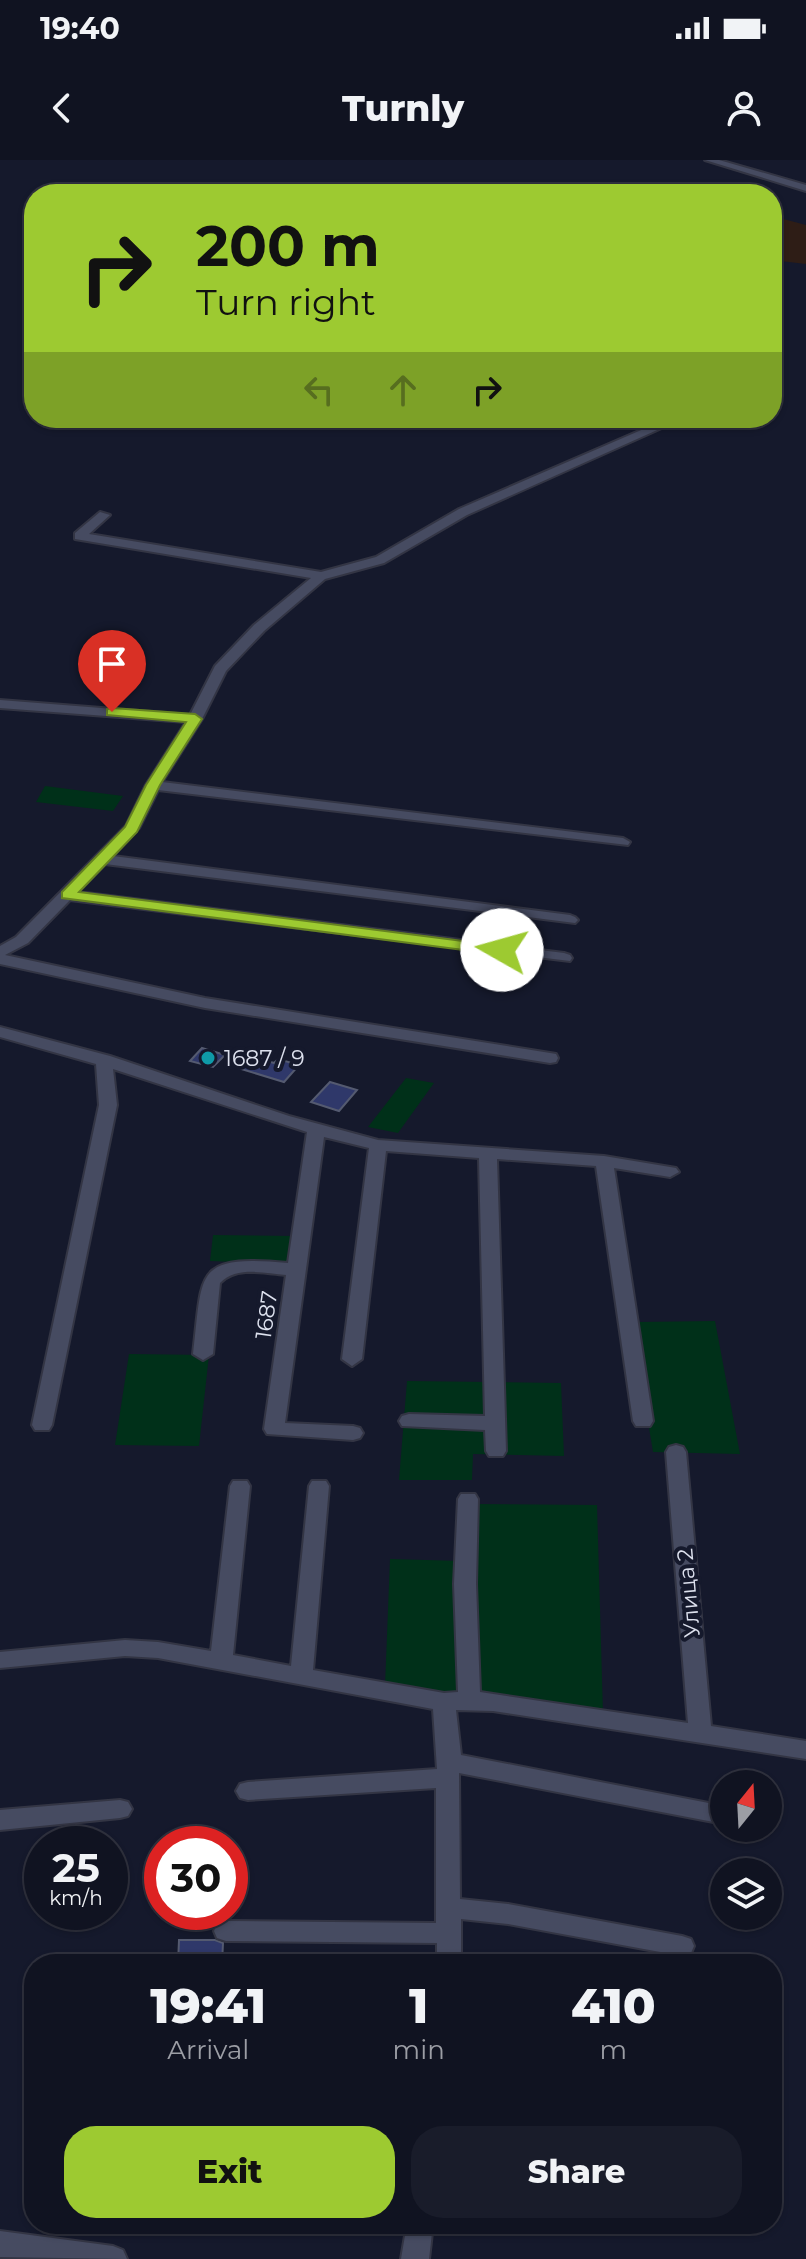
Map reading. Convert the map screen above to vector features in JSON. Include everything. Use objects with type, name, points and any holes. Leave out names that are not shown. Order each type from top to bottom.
[{"type":"street","points":[[709,160],[806,188]]},
{"type":"street","points":[[104,515],[79,536],[321,576],[380,560],[463,512],[655,428]]},
{"type":"street","points":[[0,952],[22,940],[132,828],[153,785],[195,719],[220,669],[259,628],[321,576]]},
{"type":"street","points":[[0,704],[195,719]]},
{"type":"street","points":[[153,785],[623,842]]},
{"type":"street","points":[[100,859],[570,920]]},
{"type":"street","points":[[68,895],[564,958]]},
{"type":"street","points":[[0,959],[83,980],[186,1000],[550,1058]]},
{"type":"street","points":[[0,1032],[104,1060],[163,1078],[188,1090],[378,1145],[604,1161],[670,1172]]},
{"type":"street","points":[[42,1425],[108,1105],[104,1060]]},
{"type":"street","name":"1687","points":[[316,1129],[274,1429],[353,1433]]},
{"type":"street","points":[[352,1359],[378,1145]]},
{"type":"street","points":[[488,1154],[496,1451]]},
{"type":"street","points":[[604,1161],[643,1421]]},
{"type":"street","points":[[203,1354],[211,1282],[216,1274],[230,1267],[297,1270]]},
{"type":"street","points":[[409,1421],[496,1423]]},
{"type":"street","name":"Улица 2","points":[[676,1452],[700,1734]]},
{"type":"street","points":[[221,1661],[240,1486]]},
{"type":"street","points":[[301,1676],[319,1486]]},
{"type":"street","points":[[468,1499],[465,1584],[469,1700]]},
{"type":"street","points":[[0,1660],[125,1648],[158,1650],[444,1702],[469,1700],[806,1750]]},
{"type":"street","points":[[444,1702],[448,1770],[449,1954]]},
{"type":"street","points":[[248,1791],[448,1770],[710,1813]]},
{"type":"street","points":[[0,1820],[120,1809]]},
{"type":"street","points":[[226,1931],[448,1921],[508,1914],[682,1946]]},
{"type":"street","points":[[415,2259],[419,2234]]},
{"type":"street","points":[[0,2244],[113,2259]]},
{"type":"shaded area","points":[[782,219],[806,225],[806,264],[782,261]]},
{"type":"green space","points":[[45,786],[123,796],[113,811],[36,802]]},
{"type":"green space","points":[[406,1078],[434,1083],[398,1133],[368,1127]]},
{"type":"green space","points":[[213,1235],[293,1236],[288,1264],[210,1261]]},
{"type":"green space","points":[[715,1321],[740,1454],[653,1452],[642,1385],[637,1322]]},
{"type":"green space","points":[[129,1354],[209,1355],[199,1446],[115,1445]]},
{"type":"green space","points":[[407,1381],[561,1383],[564,1456],[473,1454],[472,1480],[399,1480]]},
{"type":"green space","points":[[475,1504],[597,1505],[603,1713],[474,1694]]},
{"type":"green space","points":[[390,1559],[462,1561],[465,1691],[449,1697],[385,1686]]},
{"type":"building","name":"1687 / 9","points":[[202,1048],[225,1055],[213,1067],[190,1061]]},
{"type":"building","points":[[240,1052],[274,1063],[278,1059],[299,1065],[284,1082],[228,1065]]},
{"type":"building","points":[[330,1082],[357,1090],[339,1111],[311,1102]]},
{"type":"building","points":[[179,1940],[215,1940],[223,1943],[222,1954],[178,1954]]},
{"type":"place","name":"1687 / 9","points":[[208,1058]]},
{"type":"route","points":[[112,712],[195,719],[153,785],[132,828],[68,895],[502,950]]}]
